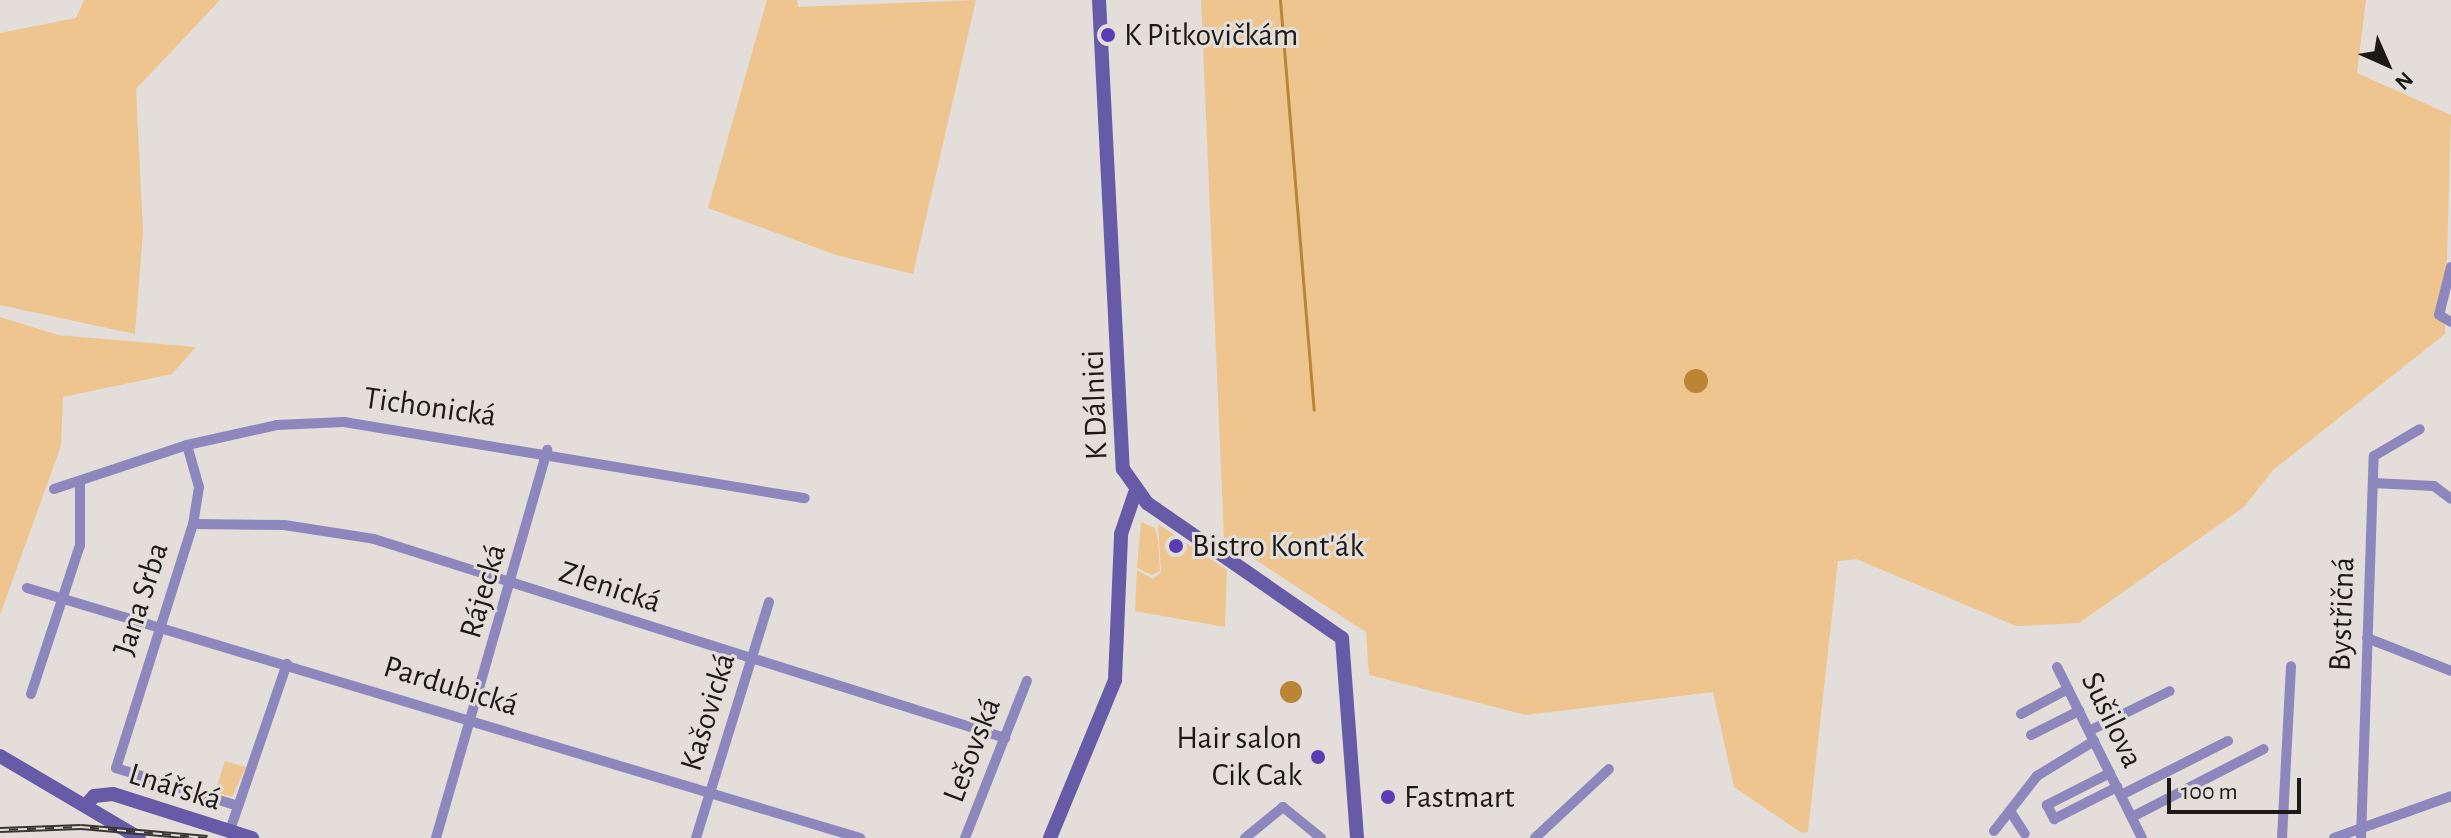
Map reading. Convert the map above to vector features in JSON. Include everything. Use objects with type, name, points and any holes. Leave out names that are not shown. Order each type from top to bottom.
[{"type":"street","name":"K Dálnici","points":[[1050,838],[1115,680],[1122,524],[1135,493],[1122,458],[1099,0]]},
{"type":"street","points":[[2451,267],[2439,315],[2451,322]]},
{"type":"street","name":"Tichonická","points":[[54,489],[80,485],[187,445],[277,425],[344,422],[547,450],[805,498]]},
{"type":"street","name":"Bystřičná","points":[[2361,834],[2374,456],[2420,429]]},
{"type":"street","name":"Jana Srba","points":[[116,768],[193,524],[199,487],[187,445]]},
{"type":"street","name":"Rájecká","points":[[436,838],[514,584],[547,450]]},
{"type":"street","points":[[2373,483],[2434,486],[2451,499]]},
{"type":"street","points":[[31,694],[65,596],[85,515],[80,485]]},
{"type":"street","points":[[1135,493],[1342,638],[1357,838]]},
{"type":"street","name":"Zlenická","points":[[193,524],[284,525],[374,539],[1005,738]]},
{"type":"street","name":"Pardubická","points":[[27,588],[159,624],[860,838]]},
{"type":"street","name":"Kašovická","points":[[696,838],[769,602]]},
{"type":"street","points":[[2367,638],[2451,671]]},
{"type":"street","points":[[229,833],[287,664]]},
{"type":"street","points":[[2282,838],[2291,666]]},
{"type":"street","name":"Sušilova","points":[[2057,667],[2142,838]]},
{"type":"street","name":"Lešovská","points":[[965,838],[1027,681]]},
{"type":"street","points":[[2021,714],[2068,689]]},
{"type":"street","points":[[1994,831],[2045,769],[2092,736],[2170,691]]},
{"type":"street","points":[[2031,735],[2079,711]]},
{"type":"street","points":[[2110,773],[2047,805],[2054,819],[2228,741]]},
{"type":"street","points":[[2132,817],[2264,749]]},
{"type":"street","points":[[0,756],[139,838]]},
{"type":"street","name":"Lnářská","points":[[116,768],[238,806]]},
{"type":"street","points":[[1535,838],[1609,769]]},
{"type":"street","name":"Lnářská","points":[[86,805],[94,796],[113,794],[252,838]]},
{"type":"street","points":[[2334,838],[2361,834],[2451,796]]},
{"type":"street","points":[[1245,838],[1283,807],[1318,835]]},
{"type":"street","points":[[2010,811],[2025,834]]},
{"type":"shaded area","points":[[84,0],[220,0],[136,89],[143,232],[135,334],[0,305],[0,33],[76,18]]},
{"type":"shaded area","points":[[767,0],[797,0],[798,7],[976,0],[913,274],[836,255],[708,208]]},
{"type":"shaded area","points":[[1201,0],[2366,0],[2357,73],[2451,115],[2445,334],[2273,470],[2244,507],[2079,623],[2016,626],[1856,559],[1838,561],[1808,832],[1802,833],[1734,787],[1713,692],[1526,715],[1369,675],[1366,632],[1224,539]]},
{"type":"shaded area","points":[[0,317],[58,335],[196,347],[172,374],[63,397],[61,446],[0,615]]},
{"type":"shaded area","points":[[1696,369],[1705,372],[1708,381],[1705,390],[1696,393],[1687,390],[1684,381],[1687,372]]},
{"type":"shaded area","points":[[1141,522],[1155,528],[1158,541],[1160,571],[1152,575],[1137,568]]},
{"type":"shaded area","points":[[1158,524],[1227,570],[1225,627],[1135,611],[1137,570],[1153,579],[1161,572]]},
{"type":"shaded area","points":[[1291,681],[1299,684],[1302,692],[1299,700],[1291,703],[1283,700],[1280,692],[1283,684]]},
{"type":"shaded area","points":[[225,761],[246,767],[232,797],[215,792]]},
{"type":"waterway","points":[[1280,0],[1314,410]]},
{"type":"railway","points":[[0,830],[81,827],[208,838]]},
{"type":"place","name":"K Pitkovičkám","points":[[1108,35]]},
{"type":"place","name":"Bistro Kont'ák","points":[[1176,546]]},
{"type":"place","name":"Hair salon Cik Cak","points":[[1318,757]]},
{"type":"place","name":"Fastmart","points":[[1388,797]]}]
